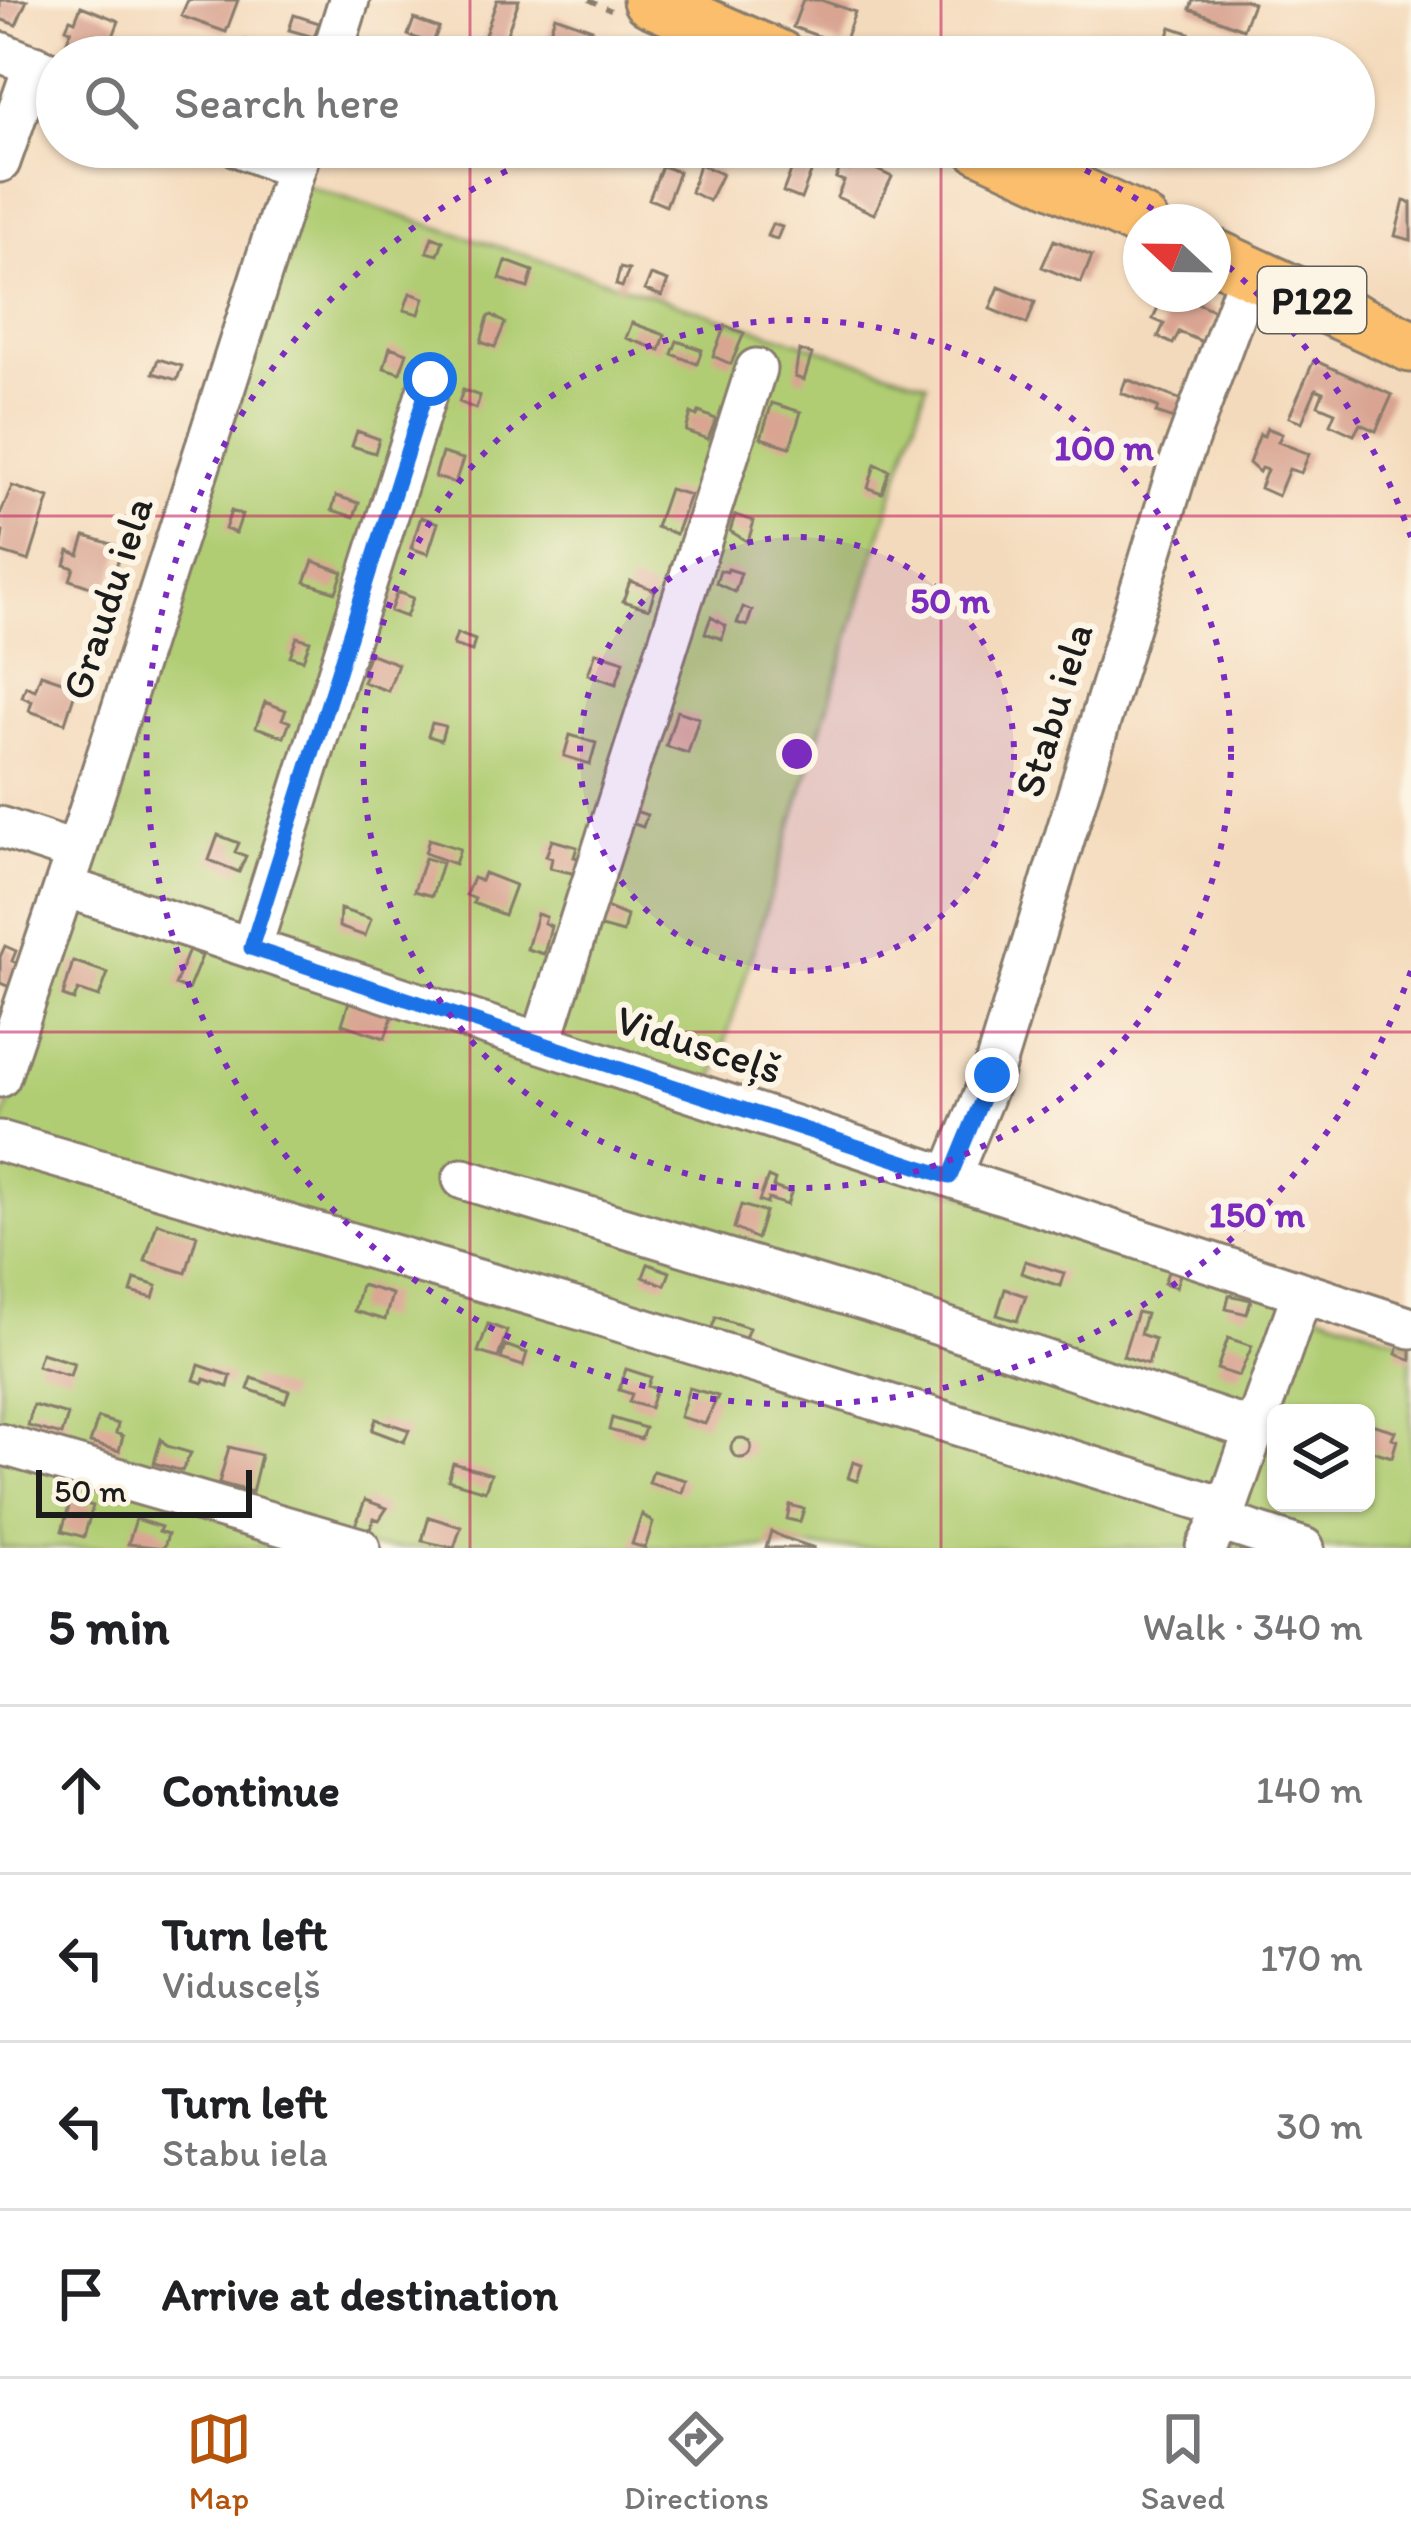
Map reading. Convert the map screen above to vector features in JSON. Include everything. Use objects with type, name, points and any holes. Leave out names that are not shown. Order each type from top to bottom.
[{"type":"main road","points":[[650,0],[732,36]]},
{"type":"main road","points":[[1025,168],[1123,213]]},
{"type":"main road","name":"P122","points":[[1231,263],[1411,346]]},
{"type":"street","points":[[338,36],[349,0]]},
{"type":"street","points":[[0,161],[30,64]]},
{"type":"street","name":"Graudu iela","points":[[0,1077],[295,168]]},
{"type":"street","name":"Stabu iela","points":[[950,1177],[992,1075],[1178,467],[1218,312]]},
{"type":"street","points":[[541,1043],[756,369]]},
{"type":"street","points":[[251,948],[430,379]]},
{"type":"street","name":"Vidusceļš","points":[[0,826],[70,870],[251,948],[1411,1328]]},
{"type":"street","points":[[0,1141],[592,1313],[1218,1526],[1304,1548]]},
{"type":"street","points":[[463,1179],[868,1301],[1254,1430]]},
{"type":"street","points":[[1218,1526],[1302,1293]]},
{"type":"street","points":[[0,1444],[360,1548]]},
{"type":"green space","points":[[298,183],[927,383],[705,1108],[1411,1343],[1411,1548],[0,1548],[0,1132]]},
{"type":"building","points":[[0,0],[27,0],[16,25],[0,19]]},
{"type":"building","points":[[188,0],[238,0],[226,32],[181,16]]},
{"type":"building","points":[[497,0],[519,0],[506,36],[485,36]]},
{"type":"building","points":[[803,0],[821,0],[855,12],[846,36],[818,36],[793,27]]},
{"type":"building","points":[[1193,0],[1253,3],[1243,29],[1190,9]]},
{"type":"building","points":[[81,6],[119,21],[113,36],[69,36],[71,30],[66,28],[70,19],[75,21]]},
{"type":"building","points":[[294,15],[319,23],[314,36],[289,30]]},
{"type":"building","points":[[555,16],[592,29],[590,36],[548,36]]},
{"type":"building","points":[[414,19],[439,28],[436,36],[408,35]]},
{"type":"building","points":[[1171,27],[1189,33],[1188,36],[1168,36]]},
{"type":"building","points":[[661,168],[679,172],[666,206],[649,199]]},
{"type":"building","points":[[698,168],[722,174],[709,201],[691,192]]},
{"type":"building","points":[[792,168],[813,168],[801,199],[783,192]]},
{"type":"building","points":[[840,168],[873,168],[892,177],[874,214],[837,197],[844,181],[836,178]]},
{"type":"building","points":[[1404,201],[1411,203],[1411,240],[1395,236]]},
{"type":"building","points":[[772,224],[782,227],[777,239],[767,236]]},
{"type":"building","points":[[432,237],[443,241],[438,255],[427,252]]},
{"type":"building","points":[[1054,240],[1092,256],[1081,283],[1042,267]]},
{"type":"building","points":[[506,261],[533,271],[528,288],[500,279]]},
{"type":"building","points":[[620,268],[629,270],[622,287],[616,285]]},
{"type":"building","points":[[651,275],[668,281],[662,296],[645,290]]},
{"type":"building","points":[[999,287],[1035,302],[1027,324],[990,309]]},
{"type":"building","points":[[410,293],[424,298],[419,314],[404,310]]},
{"type":"building","points":[[1156,312],[1217,312],[1203,342],[1179,332],[1173,344],[1158,337],[1164,324],[1153,319]]},
{"type":"building","points":[[492,315],[505,323],[495,347],[481,342]]},
{"type":"building","points":[[632,323],[665,335],[660,350],[626,338]]},
{"type":"building","points":[[725,326],[744,333],[731,364],[713,356]]},
{"type":"building","points":[[677,341],[702,350],[697,364],[672,354]]},
{"type":"building","points":[[390,347],[407,353],[400,373],[384,368]]},
{"type":"building","points":[[799,350],[812,354],[804,380],[795,377]]},
{"type":"building","points":[[158,359],[182,366],[177,380],[153,373]]},
{"type":"building","points":[[1314,360],[1392,395],[1376,431],[1360,424],[1354,435],[1330,424],[1335,412],[1318,405],[1323,392],[1316,389],[1302,422],[1289,417]]},
{"type":"building","points":[[1126,379],[1184,401],[1177,420],[1121,393]]},
{"type":"building","points":[[463,390],[480,396],[476,409],[459,402]]},
{"type":"building","points":[[772,403],[801,412],[790,447],[761,438]]},
{"type":"building","points":[[699,412],[716,419],[708,439],[686,431],[691,413],[697,416]]},
{"type":"building","points":[[1267,428],[1282,434],[1278,442],[1309,454],[1301,473],[1289,469],[1278,496],[1260,488],[1267,470],[1259,472],[1249,463]]},
{"type":"building","points":[[357,431],[379,439],[375,453],[352,446]]},
{"type":"building","points":[[442,453],[463,459],[455,483],[435,477]]},
{"type":"building","points":[[875,464],[889,470],[882,493],[868,488]]},
{"type":"building","points":[[12,486],[49,498],[29,561],[0,552],[0,515]]},
{"type":"building","points":[[669,489],[690,495],[676,534],[656,527]]},
{"type":"building","points":[[336,496],[359,503],[354,517],[332,510]]},
{"type":"building","points":[[231,511],[242,515],[236,533],[225,529]]},
{"type":"building","points":[[735,515],[754,521],[748,542],[730,531]]},
{"type":"building","points":[[421,517],[438,523],[428,554],[411,548]]},
{"type":"building","points":[[85,536],[122,547],[108,593],[70,580],[74,568],[65,565],[69,551],[79,555]]},
{"type":"building","points":[[313,561],[343,572],[336,592],[305,582]]},
{"type":"building","points":[[720,570],[741,573],[735,592],[716,583]]},
{"type":"building","points":[[630,581],[655,590],[649,609],[623,601]]},
{"type":"building","points":[[397,592],[413,598],[406,617],[390,611]]},
{"type":"building","points":[[743,607],[752,611],[747,626],[737,623]]},
{"type":"building","points":[[711,617],[726,626],[722,639],[705,633]]},
{"type":"building","points":[[457,633],[475,640],[472,651],[453,645]]},
{"type":"building","points":[[297,637],[310,641],[303,660],[290,656]]},
{"type":"building","points":[[596,652],[624,661],[616,684],[588,674]]},
{"type":"building","points":[[369,653],[398,664],[388,691],[363,682],[366,675],[361,673]]},
{"type":"building","points":[[41,674],[77,686],[65,723],[29,711],[32,701],[22,697],[26,686],[35,690]]},
{"type":"building","points":[[265,702],[286,710],[282,719],[290,722],[284,737],[256,727]]},
{"type":"building","points":[[677,711],[699,718],[688,753],[666,746]]},
{"type":"building","points":[[432,723],[445,726],[441,740],[428,736]]},
{"type":"building","points":[[570,735],[596,743],[590,764],[564,756]]},
{"type":"building","points":[[632,810],[647,815],[643,827],[628,822]]},
{"type":"building","points":[[218,835],[239,843],[235,852],[246,856],[239,872],[209,860]]},
{"type":"building","points":[[429,839],[460,849],[455,864],[425,853]]},
{"type":"building","points":[[552,840],[577,847],[574,857],[584,860],[580,875],[550,868],[552,858],[546,856]]},
{"type":"building","points":[[425,858],[442,863],[432,896],[414,891]]},
{"type":"building","points":[[484,873],[515,885],[504,915],[473,903],[475,899],[466,895],[473,878],[481,881]]},
{"type":"building","points":[[601,905],[627,916],[623,933],[593,925]]},
{"type":"building","points":[[340,909],[371,919],[365,936],[339,927]]},
{"type":"building","points":[[537,914],[551,926],[544,954],[527,949]]},
{"type":"building","points":[[5,946],[16,951],[12,961],[27,967],[17,990],[0,983]]},
{"type":"building","points":[[189,950],[202,956],[188,990],[175,985]]},
{"type":"building","points":[[73,961],[108,973],[99,997],[78,990],[74,1000],[63,996]]},
{"type":"building","points":[[353,989],[397,1003],[385,1038],[342,1024]]},
{"type":"building","points":[[768,1177],[775,1180],[773,1187],[791,1193],[787,1205],[759,1201]]},
{"type":"building","points":[[741,1205],[765,1212],[757,1239],[734,1228]]},
{"type":"building","points":[[157,1223],[197,1235],[186,1273],[145,1261]]},
{"type":"building","points":[[1173,1258],[1184,1262],[1176,1287],[1164,1283]]},
{"type":"building","points":[[1025,1261],[1064,1273],[1060,1286],[1021,1273]]},
{"type":"building","points":[[648,1264],[670,1272],[665,1285],[643,1277]]},
{"type":"building","points":[[135,1279],[157,1286],[153,1298],[131,1292]]},
{"type":"building","points":[[361,1285],[392,1294],[385,1320],[354,1311]]},
{"type":"building","points":[[1005,1289],[1026,1296],[1017,1321],[997,1315]]},
{"type":"building","points":[[1229,1295],[1251,1300],[1247,1314],[1226,1309]]},
{"type":"building","points":[[1137,1312],[1146,1314],[1140,1334],[1155,1339],[1148,1364],[1123,1356]]},
{"type":"building","points":[[716,1317],[749,1328],[744,1341],[711,1330]]},
{"type":"building","points":[[488,1324],[507,1331],[498,1358],[478,1352]]},
{"type":"building","points":[[1228,1338],[1252,1346],[1239,1376],[1217,1369]]},
{"type":"building","points":[[1401,1341],[1411,1348],[1411,1360],[1396,1354]]},
{"type":"building","points":[[505,1345],[527,1353],[523,1366],[501,1359]]},
{"type":"building","points":[[41,1353],[74,1363],[70,1376],[37,1366]]},
{"type":"building","points":[[199,1365],[231,1376],[228,1387],[194,1380]]},
{"type":"building","points":[[626,1369],[651,1377],[648,1386],[656,1389],[650,1408],[629,1402],[632,1394],[619,1390]]},
{"type":"building","points":[[252,1378],[289,1391],[285,1402],[248,1389]]},
{"type":"building","points":[[689,1388],[718,1396],[705,1424],[680,1417]]},
{"type":"building","points":[[33,1405],[68,1415],[62,1435],[28,1426]]},
{"type":"building","points":[[98,1418],[118,1424],[116,1433],[123,1436],[119,1451],[90,1443]]},
{"type":"building","points":[[612,1418],[645,1428],[641,1439],[609,1430]]},
{"type":"building","points":[[376,1419],[409,1430],[404,1442],[372,1430]]},
{"type":"building","points":[[1375,1425],[1395,1431],[1392,1457],[1375,1452]]},
{"type":"building","points":[[741,1438],[751,1448],[741,1458],[731,1448]]},
{"type":"building","points":[[161,1439],[167,1446],[191,1453],[182,1471],[154,1463]]},
{"type":"building","points":[[229,1447],[261,1455],[252,1492],[219,1483]]},
{"type":"building","points":[[853,1462],[862,1465],[857,1481],[848,1478]]},
{"type":"building","points":[[453,1463],[491,1474],[485,1491],[448,1480]]},
{"type":"building","points":[[653,1471],[686,1480],[682,1493],[649,1483]]},
{"type":"building","points":[[71,1499],[93,1506],[84,1537],[62,1531]]},
{"type":"building","points":[[365,1500],[387,1508],[379,1520],[374,1518],[369,1532],[355,1527]]},
{"type":"building","points":[[790,1505],[804,1509],[800,1522],[787,1519]]},
{"type":"building","points":[[642,1514],[653,1523],[645,1548],[632,1544]]},
{"type":"building","points":[[429,1517],[461,1527],[454,1548],[422,1541]]},
{"type":"building","points":[[136,1519],[168,1534],[164,1548],[128,1544]]},
{"type":"building","points":[[771,1531],[782,1537],[815,1548],[766,1548]]},
{"type":"route","points":[[430,379],[251,948],[950,1177],[992,1075]]}]
